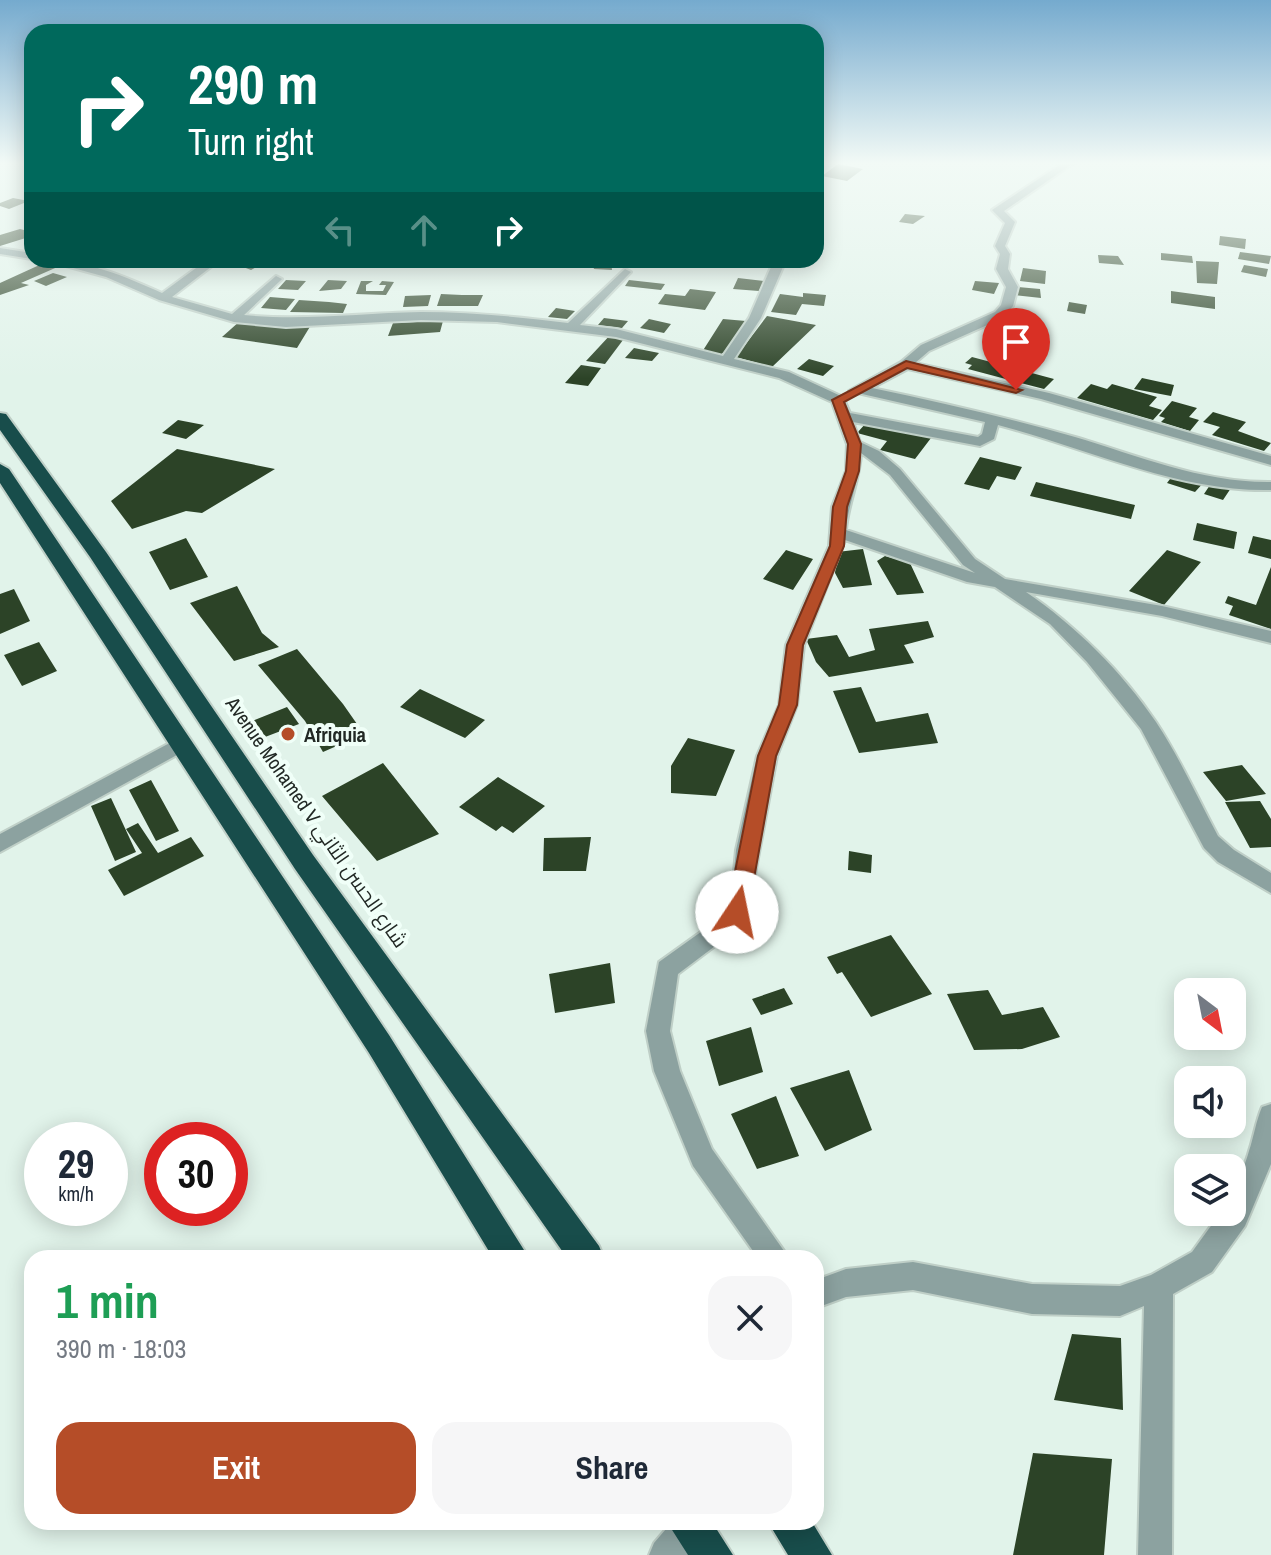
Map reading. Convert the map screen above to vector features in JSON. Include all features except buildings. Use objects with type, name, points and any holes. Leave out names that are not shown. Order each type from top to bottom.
[{"type":"highway","name":"Avenue Mohamed V شارع الحسن الثاني","points":[[0,418],[99,556],[304,862],[581,1250]]},
{"type":"highway","points":[[0,469],[179,745],[379,1044],[507,1250]]},
{"type":"highway","points":[[794,1530],[812,1555]]},
{"type":"street","points":[[838,400],[906,365],[925,348],[985,322],[1007,306],[1012,287],[1002,269],[1005,254],[1000,246],[1005,235]]},
{"type":"street","points":[[15,253],[24,249]]},
{"type":"street","points":[[0,251],[24,255]]},
{"type":"street","points":[[84,268],[110,274],[163,298],[234,318],[326,323],[442,316],[497,318],[616,333],[784,375],[838,400],[854,444],[853,471],[840,507],[837,546],[795,645],[788,705],[767,756],[737,912],[727,925],[667,969],[658,1031],[667,1071],[702,1157],[769,1250]]},
{"type":"street","points":[[163,298],[203,268]]},
{"type":"street","points":[[727,359],[755,318],[777,268]]},
{"type":"street","points":[[570,328],[625,272]]},
{"type":"street","points":[[234,318],[276,279]]},
{"type":"street","points":[[906,365],[1044,396],[1271,461]]},
{"type":"street","points":[[860,389],[992,419],[1154,465],[1245,485],[1271,486]]},
{"type":"street","points":[[844,416],[980,442],[989,436],[992,419]]},
{"type":"street","points":[[854,444],[888,466],[969,562],[1056,620],[1093,658],[1149,726],[1211,842],[1226,856],[1271,884]]},
{"type":"street","points":[[837,532],[931,566],[1003,584],[1162,611],[1271,637]]},
{"type":"street","points":[[0,844],[179,745]]},
{"type":"street","points":[[824,1291],[846,1283],[913,1276],[1032,1299],[1120,1301],[1159,1286],[1202,1262],[1235,1216],[1262,1154],[1271,1116]]},
{"type":"street","points":[[1155,1555],[1159,1286]]},
{"type":"place","name":"Afriquia","points":[[288,734]]},
{"type":"route","points":[[737,912],[743,894],[747,850],[767,756],[788,705],[795,645],[837,546],[840,507],[853,471],[854,444],[838,400],[884,373],[906,365],[1016,390]]}]
